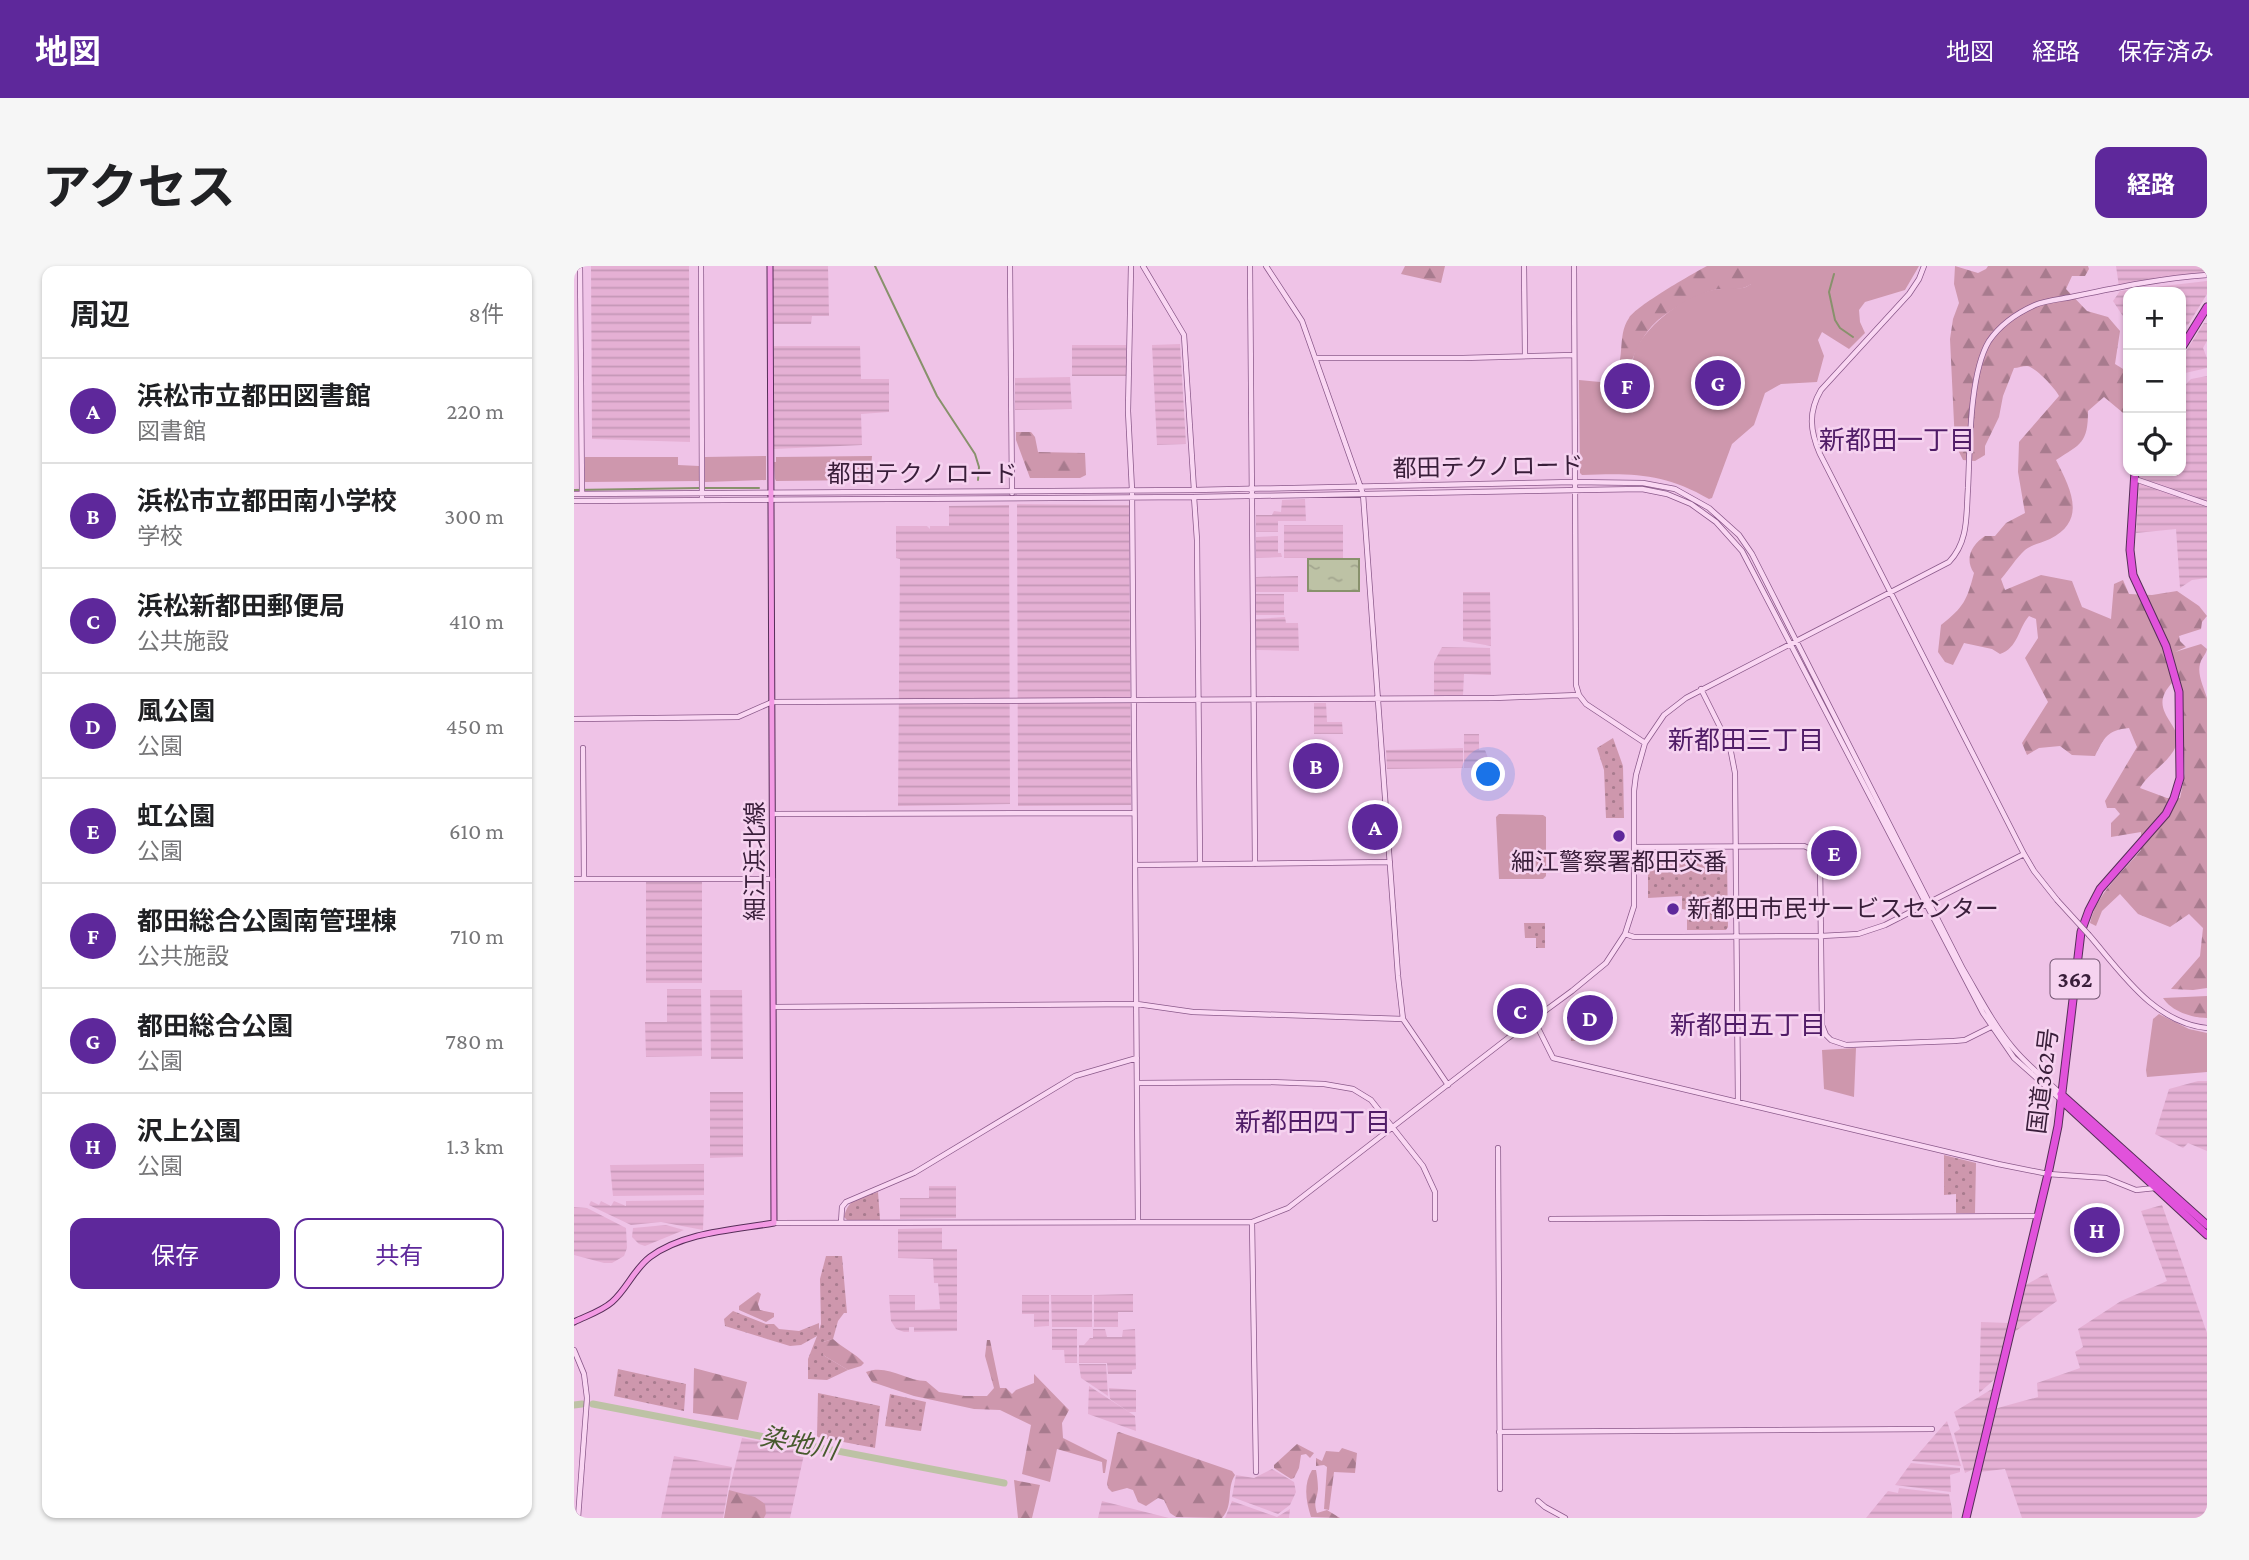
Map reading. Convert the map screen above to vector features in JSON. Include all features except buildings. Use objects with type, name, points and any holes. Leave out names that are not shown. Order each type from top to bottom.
[{"type":"highway","points":[[2186,341],[2207,307]]},
{"type":"highway","name":"国道362号","points":[[1966,1518],[2048,1174],[2061,1097],[2081,932],[2089,910],[2110,876],[2166,814],[2180,778],[2179,692],[2166,646],[2133,575],[2130,550],[2135,476]]},
{"type":"highway","points":[[2061,1097],[2207,1235]]},
{"type":"highway","points":[[2061,1097],[2207,1225]]},
{"type":"main road","name":"細江浜北線","points":[[770,266],[774,1223]]},
{"type":"main road","points":[[574,1322],[610,1304],[647,1260],[660,1250],[679,1241],[774,1223]]},
{"type":"street","points":[[580,266],[582,494]]},
{"type":"street","points":[[701,266],[702,500]]},
{"type":"street","points":[[1010,266],[1012,494]]},
{"type":"street","points":[[1130,266],[1128,411],[1132,490],[1138,1222]]},
{"type":"street","points":[[1143,266],[1184,335],[1194,490]]},
{"type":"street","points":[[1250,266],[1255,864]]},
{"type":"street","points":[[1266,266],[1302,321],[1362,491],[1403,1019],[1448,1085]]},
{"type":"street","points":[[1524,266],[1525,356]]},
{"type":"street","points":[[1573,266],[1576,685],[1586,704],[1645,743]]},
{"type":"street","points":[[1924,266],[1913,289],[1821,390],[1811,418],[1812,433],[1820,454],[2034,871],[2120,971],[2162,1013],[2192,1026],[2207,1028]]},
{"type":"street","points":[[774,1223],[1252,1222],[1288,1208],[1602,967],[1617,948],[1625,934],[1634,900],[1636,775],[1645,743],[1664,715],[1701,689],[1949,562],[1965,535],[1973,404],[1978,371],[1989,342],[2003,326],[2037,304],[2125,285],[2207,275]]},
{"type":"street","points":[[1315,358],[1574,355]]},
{"type":"street","points":[[2138,476],[2207,503]]},
{"type":"street","name":"都田テクノロード","points":[[1362,491],[1574,482],[1654,484],[1680,491],[1709,508],[1739,535],[1752,554],[1929,903],[1995,1024],[2015,1050],[2061,1097]]},
{"type":"street","name":"都田テクノロード","points":[[574,501],[771,500],[1132,490],[1654,491],[1675,497],[1706,513],[1727,533],[1742,551],[1794,641]]},
{"type":"street","name":"都田テクノロード","points":[[574,494],[771,492],[1194,497],[1253,492]]},
{"type":"street","points":[[1194,497],[1197,540],[1200,864]]},
{"type":"street","points":[[1701,689],[1727,741],[1733,760],[1736,791],[1738,1101]]},
{"type":"street","points":[[574,719],[738,717],[772,702],[1579,695]]},
{"type":"street","points":[[583,748],[584,879]]},
{"type":"street","points":[[773,814],[1134,813]]},
{"type":"street","points":[[1634,847],[1804,846],[1816,852],[1820,862],[1822,1025],[1825,1035],[1835,1043],[1858,1046],[1942,1043],[1965,1040],[1991,1027]]},
{"type":"street","points":[[1625,934],[1633,937],[1737,937],[1821,936],[1865,932],[1885,925],[2024,854]]},
{"type":"street","points":[[1135,865],[1390,862]]},
{"type":"street","points":[[574,879],[773,880]]},
{"type":"street","name":"都田テクノロード","points":[[1929,903],[1991,1027],[2014,1058],[2061,1097]]},
{"type":"street","points":[[774,1007],[1137,1004],[1193,1012],[1403,1019]]},
{"type":"street","points":[[1534,1020],[1553,1058],[1977,1159],[2048,1174],[2106,1178],[2136,1190],[2156,1188]]},
{"type":"street","points":[[841,1223],[842,1207],[846,1202],[914,1173],[1074,1076],[1137,1058]]},
{"type":"street","points":[[1138,1083],[1267,1082],[1339,1085],[1363,1094],[1371,1100],[1429,1175],[1435,1192],[1435,1219]]},
{"type":"street","points":[[1498,1148],[1500,1489]]},
{"type":"street","points":[[1551,1219],[2039,1216]]},
{"type":"street","points":[[1252,1222],[1256,1472]]},
{"type":"street","points":[[574,1350],[585,1380],[587,1398],[578,1518]]},
{"type":"street","points":[[1499,1432],[1932,1429]]},
{"type":"street","points":[[1538,1501],[1566,1518]]},
{"type":"shaded area","points":[[591,266],[689,266],[690,442],[592,439]]},
{"type":"shaded area","points":[[773,266],[828,266],[829,316],[812,316],[811,324],[773,324]]},
{"type":"shaded area","points":[[2116,266],[2207,266],[2207,275],[2119,287]]},
{"type":"shaded area","points":[[2207,281],[2207,294],[2186,326],[2186,287],[2155,287]]},
{"type":"shaded area","points":[[2123,291],[2123,316],[2113,301]]},
{"type":"shaded area","points":[[2204,323],[2207,323],[2207,341],[2203,348],[2207,368],[2186,373],[2186,351]]},
{"type":"shaded area","points":[[1180,344],[1186,444],[1157,445],[1152,345]]},
{"type":"shaded area","points":[[1072,345],[1126,345],[1126,376],[1072,376]]},
{"type":"shaded area","points":[[774,346],[860,346],[861,379],[889,379],[889,412],[861,414],[862,445],[774,449]]},
{"type":"shaded area","points":[[2207,376],[2207,578],[2192,580],[2180,588],[2176,529],[2136,533],[2140,476],[2186,476],[2186,384],[2191,379]]},
{"type":"shaded area","points":[[1070,377],[1072,409],[1015,410],[1015,378]]},
{"type":"shaded area","points":[[1305,499],[1306,521],[1278,521],[1278,532],[1256,532],[1256,515],[1281,512],[1282,500]]},
{"type":"shaded area","points":[[1017,504],[1129,505],[1131,805],[1018,806]]},
{"type":"shaded area","points":[[1009,505],[1010,804],[898,806],[900,559],[896,558],[896,526],[927,526],[930,529],[930,526],[949,526],[949,506]]},
{"type":"shaded area","points":[[1284,525],[1343,525],[1343,558],[1284,558]]},
{"type":"shaded area","points":[[1278,536],[1278,553],[1281,553],[1282,557],[1256,558],[1256,537]]},
{"type":"shaded area","points":[[1298,576],[1298,592],[1256,592],[1256,577]]},
{"type":"shaded area","points":[[1463,592],[1490,592],[1491,646],[1463,641]]},
{"type":"shaded area","points":[[1256,594],[1284,594],[1284,615],[1256,615]]},
{"type":"shaded area","points":[[1285,617],[1286,623],[1298,623],[1299,651],[1256,650],[1256,619]]},
{"type":"shaded area","points":[[1442,647],[1490,648],[1491,675],[1464,674],[1463,695],[1434,695],[1434,662]]},
{"type":"shaded area","points":[[1314,703],[1326,703],[1327,722],[1342,722],[1343,734],[1314,734]]},
{"type":"shaded area","points":[[1464,734],[1479,734],[1479,750],[1485,750],[1488,758],[1492,758],[1492,767],[1464,768]]},
{"type":"shaded area","points":[[1463,748],[1463,768],[1387,769],[1386,750]]},
{"type":"shaded area","points":[[646,882],[702,882],[702,983],[646,983]]},
{"type":"shaded area","points":[[667,989],[701,989],[702,1056],[646,1057],[645,1022],[667,1022]]},
{"type":"shaded area","points":[[710,990],[742,990],[743,1059],[711,1059]]},
{"type":"shaded area","points":[[2207,1081],[2207,1151],[2188,1143],[2183,1148],[2155,1134],[2169,1089]]},
{"type":"shaded area","points":[[710,1092],[743,1092],[743,1157],[710,1158]]},
{"type":"shaded area","points":[[704,1164],[704,1195],[613,1196],[610,1165]]},
{"type":"shaded area","points":[[929,1186],[956,1186],[956,1218],[900,1219],[900,1198],[929,1198]]},
{"type":"shaded area","points":[[704,1200],[703,1230],[661,1222],[631,1225],[589,1205],[591,1201],[599,1205],[601,1201],[611,1206],[614,1201],[626,1206],[626,1201]]},
{"type":"shaded area","points":[[2162,1205],[2207,1333],[2207,1518],[2022,1518],[2005,1469],[1980,1472],[1994,1409],[2038,1397],[2037,1383],[2080,1368],[2075,1352],[2083,1347],[2078,1329],[2121,1301],[2167,1281],[2141,1211]]},
{"type":"shaded area","points":[[574,1207],[587,1208],[626,1228],[627,1248],[624,1256],[612,1263],[604,1263],[574,1255]]},
{"type":"shaded area","points":[[666,1225],[684,1230],[645,1246],[632,1237],[633,1228]]},
{"type":"shaded area","points":[[942,1228],[942,1249],[957,1249],[957,1331],[914,1332],[914,1327],[909,1327],[909,1332],[904,1332],[896,1329],[891,1321],[889,1295],[915,1295],[915,1310],[940,1309],[938,1283],[934,1283],[933,1259],[898,1258],[898,1229]]},
{"type":"shaded area","points":[[2047,1273],[2057,1301],[2013,1333],[2024,1286]]},
{"type":"shaded area","points":[[1133,1294],[1133,1312],[1118,1312],[1118,1327],[1094,1327],[1094,1295]]},
{"type":"shaded area","points":[[1022,1295],[1049,1295],[1049,1326],[1034,1327],[1034,1314],[1022,1314]]},
{"type":"shaded area","points":[[1051,1295],[1092,1295],[1092,1327],[1052,1327]]},
{"type":"shaded area","points":[[1981,1322],[2009,1323],[1996,1378],[1979,1393]]},
{"type":"shaded area","points":[[1052,1329],[1077,1329],[1077,1363],[1065,1363],[1064,1350],[1052,1350]]},
{"type":"shaded area","points":[[1093,1329],[1105,1329],[1107,1337],[1122,1337],[1123,1330],[1135,1329],[1136,1369],[1132,1370],[1132,1374],[1108,1374],[1107,1363],[1079,1363],[1079,1345],[1084,1345],[1093,1338]]},
{"type":"shaded area","points":[[1079,1364],[1106,1364],[1108,1396],[1081,1378]]},
{"type":"shaded area","points":[[1089,1386],[1135,1416],[1136,1431],[1088,1414]]},
{"type":"shaded area","points":[[1109,1388],[1136,1390],[1136,1412],[1129,1412],[1110,1399]]},
{"type":"shaded area","points":[[1992,1389],[1974,1469],[1965,1473],[1954,1433],[1960,1429],[1954,1412]]},
{"type":"shaded area","points":[[1947,1421],[1961,1466],[1912,1461]]},
{"type":"shaded area","points":[[742,1438],[805,1450],[790,1518],[764,1518],[766,1514],[729,1490]]},
{"type":"shaded area","points":[[674,1456],[732,1467],[723,1518],[661,1518]]},
{"type":"shaded area","points":[[1911,1463],[1960,1468],[1960,1472],[1950,1475],[1951,1492],[1895,1485]]},
{"type":"shaded area","points":[[1272,1469],[1294,1482],[1296,1492],[1290,1505],[1278,1514],[1232,1497],[1236,1475],[1254,1478]]},
{"type":"shaded area","points":[[1899,1488],[1949,1494],[1952,1518],[1866,1518],[1888,1491],[1898,1493]]},
{"type":"shaded area","points":[[1102,1501],[1165,1517],[1169,1518],[1098,1518]]},
{"type":"shaded area","points":[[1232,1501],[1277,1517],[1290,1509],[1289,1518],[1225,1518]]},
{"type":"green space","points":[[1405,266],[1445,266],[1441,283],[1401,274]]},
{"type":"green space","points":[[1707,266],[1751,266],[1751,284],[1738,289],[1707,292],[1683,303],[1661,318],[1648,331],[1638,347],[1623,390],[1615,397],[1612,395],[1611,380],[1619,366],[1623,333],[1629,318],[1653,298]]},
{"type":"green space","points":[[1751,266],[1919,266],[1905,290],[1865,302],[1859,310],[1865,333],[1849,349],[1822,332],[1818,340],[1824,356],[1817,382],[1781,384],[1765,393],[1754,425],[1732,444],[1712,498],[1648,476],[1582,475],[1579,380],[1600,382],[1611,387],[1615,397],[1624,390],[1623,385],[1630,373],[1636,349],[1659,320],[1680,304],[1702,293],[1746,287],[1751,284]]},
{"type":"green space","points":[[1955,266],[1978,273],[1988,266],[2088,266],[2085,276],[2072,276],[2066,289],[2087,311],[2108,317],[2120,331],[2115,364],[2123,369],[2123,413],[2104,397],[2088,411],[2087,430],[2081,442],[2056,460],[2070,492],[2072,513],[2069,523],[2050,539],[2025,550],[2001,579],[2005,590],[2041,575],[2072,581],[2082,607],[2111,619],[2114,584],[2123,580],[2129,594],[2152,595],[2177,591],[2199,606],[2207,616],[2201,629],[2179,636],[2186,647],[2175,652],[2201,644],[2207,649],[2199,672],[2207,698],[2207,988],[2171,989],[2200,956],[2203,928],[2189,914],[2170,927],[2138,914],[2120,894],[2102,911],[2096,926],[2090,923],[2104,893],[2141,850],[2141,832],[2111,837],[2111,823],[2120,814],[2115,808],[2107,808],[2105,801],[2137,747],[2129,728],[2107,736],[2095,756],[2072,755],[2060,746],[2039,748],[2027,755],[2022,743],[2048,702],[2025,658],[2038,638],[2036,619],[2029,616],[2011,647],[2000,654],[1992,649],[1964,643],[1953,665],[1945,662],[1938,652],[1941,625],[1960,608],[1969,590],[1974,573],[1970,557],[1976,543],[1985,536],[1995,536],[2006,523],[2025,513],[2018,472],[2019,442],[2059,396],[2031,367],[2014,368],[2003,396],[1999,417],[1985,446],[1985,455],[1975,461],[1963,460],[1955,444],[1950,339],[1959,303],[1954,284]],"holes":[[[2173,682],[2181,691],[2185,774],[2180,798],[2167,798],[2140,788],[2176,746],[2175,731],[2162,701]]]},
{"type":"green space","points":[[1016,432],[1031,432],[1035,437],[1038,452],[1085,453],[1086,475],[1080,478],[1030,478],[1016,440]]},
{"type":"green space","points":[[766,456],[766,480],[705,482],[705,457]]},
{"type":"green space","points":[[872,456],[870,480],[775,479],[776,457]]},
{"type":"green space","points":[[585,457],[678,457],[678,465],[699,466],[699,481],[585,482]]},
{"type":"green space","points":[[1613,738],[1623,766],[1624,818],[1606,818],[1604,770],[1597,748]]},
{"type":"green space","points":[[1499,814],[1546,817],[1546,876],[1543,879],[1499,879],[1496,817]]},
{"type":"green space","points":[[1832,829],[1852,868],[1837,876],[1826,876],[1822,852],[1811,841],[1826,840],[1826,830]]},
{"type":"green space","points":[[1727,858],[1726,930],[1687,930],[1687,910],[1682,909],[1682,896],[1648,898],[1648,866],[1653,859]]},
{"type":"green space","points":[[1524,923],[1545,923],[1545,948],[1536,948],[1536,938],[1525,938]]},
{"type":"green space","points":[[2207,996],[2207,1018],[2182,1013],[2171,1007],[2163,998]]},
{"type":"green space","points":[[1596,1007],[1598,1041],[1571,1041],[1571,1027]]},
{"type":"green space","points":[[2159,1014],[2189,1029],[2207,1033],[2207,1072],[2147,1077],[2153,1019]]},
{"type":"green space","points":[[1856,1048],[1854,1097],[1824,1089],[1822,1050]]},
{"type":"green space","points":[[1944,1155],[1976,1163],[1975,1213],[1956,1213],[1956,1194],[1944,1195]]},
{"type":"green space","points":[[878,1192],[880,1220],[848,1221],[844,1217],[852,1202]]},
{"type":"green space","points":[[826,1256],[842,1256],[847,1313],[838,1321],[833,1339],[823,1342],[823,1355],[848,1370],[827,1380],[808,1379],[808,1359],[817,1336],[801,1345],[790,1346],[725,1326],[724,1319],[733,1311],[766,1324],[774,1324],[779,1329],[799,1331],[819,1323],[819,1330],[820,1279]]},
{"type":"green space","points":[[758,1292],[761,1294],[758,1304],[760,1310],[774,1313],[774,1317],[766,1322],[739,1310],[739,1306]]},
{"type":"green space","points":[[833,1339],[864,1363],[848,1370],[823,1355],[823,1342]]},
{"type":"green space","points":[[987,1340],[990,1340],[1000,1388],[1006,1388],[1012,1394],[1034,1383],[1034,1374],[1069,1410],[1062,1423],[1063,1438],[1107,1460],[1105,1473],[1102,1462],[1057,1449],[1050,1482],[1022,1474],[1031,1425],[1000,1410],[974,1409],[914,1396],[872,1382],[866,1372],[889,1371],[926,1381],[939,1392],[987,1396],[994,1388],[985,1356]]},
{"type":"green space","points":[[694,1368],[747,1382],[738,1420],[693,1413]]},
{"type":"green space","points":[[618,1369],[686,1384],[684,1411],[614,1396]]},
{"type":"green space","points":[[818,1393],[880,1406],[875,1448],[817,1437]]},
{"type":"green space","points":[[890,1394],[926,1402],[921,1431],[885,1426]]},
{"type":"green space","points":[[1119,1432],[1232,1471],[1235,1475],[1226,1513],[1222,1518],[1176,1517],[1170,1513],[1164,1500],[1158,1498],[1146,1506],[1138,1502],[1133,1490],[1127,1488],[1112,1492],[1107,1483]]},
{"type":"green space","points":[[1297,1444],[1314,1453],[1310,1458],[1306,1454],[1301,1455],[1299,1468],[1291,1479],[1274,1468],[1274,1465]]},
{"type":"green space","points":[[1342,1448],[1357,1453],[1355,1473],[1334,1472],[1329,1510],[1324,1509],[1327,1467],[1316,1466],[1316,1458],[1322,1461],[1326,1451],[1339,1452]]},
{"type":"green space","points":[[1312,1470],[1316,1470],[1317,1513],[1327,1510],[1340,1518],[1311,1517],[1306,1493]]},
{"type":"green space","points":[[1014,1480],[1040,1485],[1032,1518],[1018,1518]]},
{"type":"green space","points":[[729,1490],[755,1497],[765,1504],[764,1518],[724,1518]]},
{"type":"water","points":[[1308,559],[1359,559],[1359,591],[1308,591]]},
{"type":"waterway","points":[[875,266],[937,396],[975,454],[979,467],[978,480]]},
{"type":"waterway","points":[[1834,274],[1829,292],[1835,320],[1840,328],[1853,337]]},
{"type":"waterway","points":[[574,490],[699,488]]},
{"type":"waterway","points":[[704,488],[759,488]]},
{"type":"waterway","name":"染地川","points":[[574,1405],[582,1404]]},
{"type":"waterway","name":"染地川","points":[[593,1404],[1004,1483]]},
{"type":"place","name":"都田総合公園","points":[[1718,383]]},
{"type":"place","name":"都田総合公園南管理棟","points":[[1627,386]]},
{"type":"place","name":"浜松市立都田南小学校","points":[[1316,766]]},
{"type":"place","name":"浜松市立都田図書館","points":[[1375,827]]},
{"type":"place","name":"細江警察署都田交番","points":[[1619,836]]},
{"type":"place","name":"虹公園","points":[[1834,853]]},
{"type":"place","name":"新都田市民サービスセンター","points":[[1673,909]]},
{"type":"place","name":"浜松新都田郵便局","points":[[1520,1011]]},
{"type":"place","name":"風公園","points":[[1590,1018]]},
{"type":"place","name":"沢上公園","points":[[2097,1230]]},
{"type":"district","name":"新都田一丁目","points":[[1897,440]]},
{"type":"district","name":"新都田三丁目","points":[[1746,740]]},
{"type":"district","name":"新都田五丁目","points":[[1748,1025]]},
{"type":"district","name":"新都田四丁目","points":[[1313,1122]]}]
